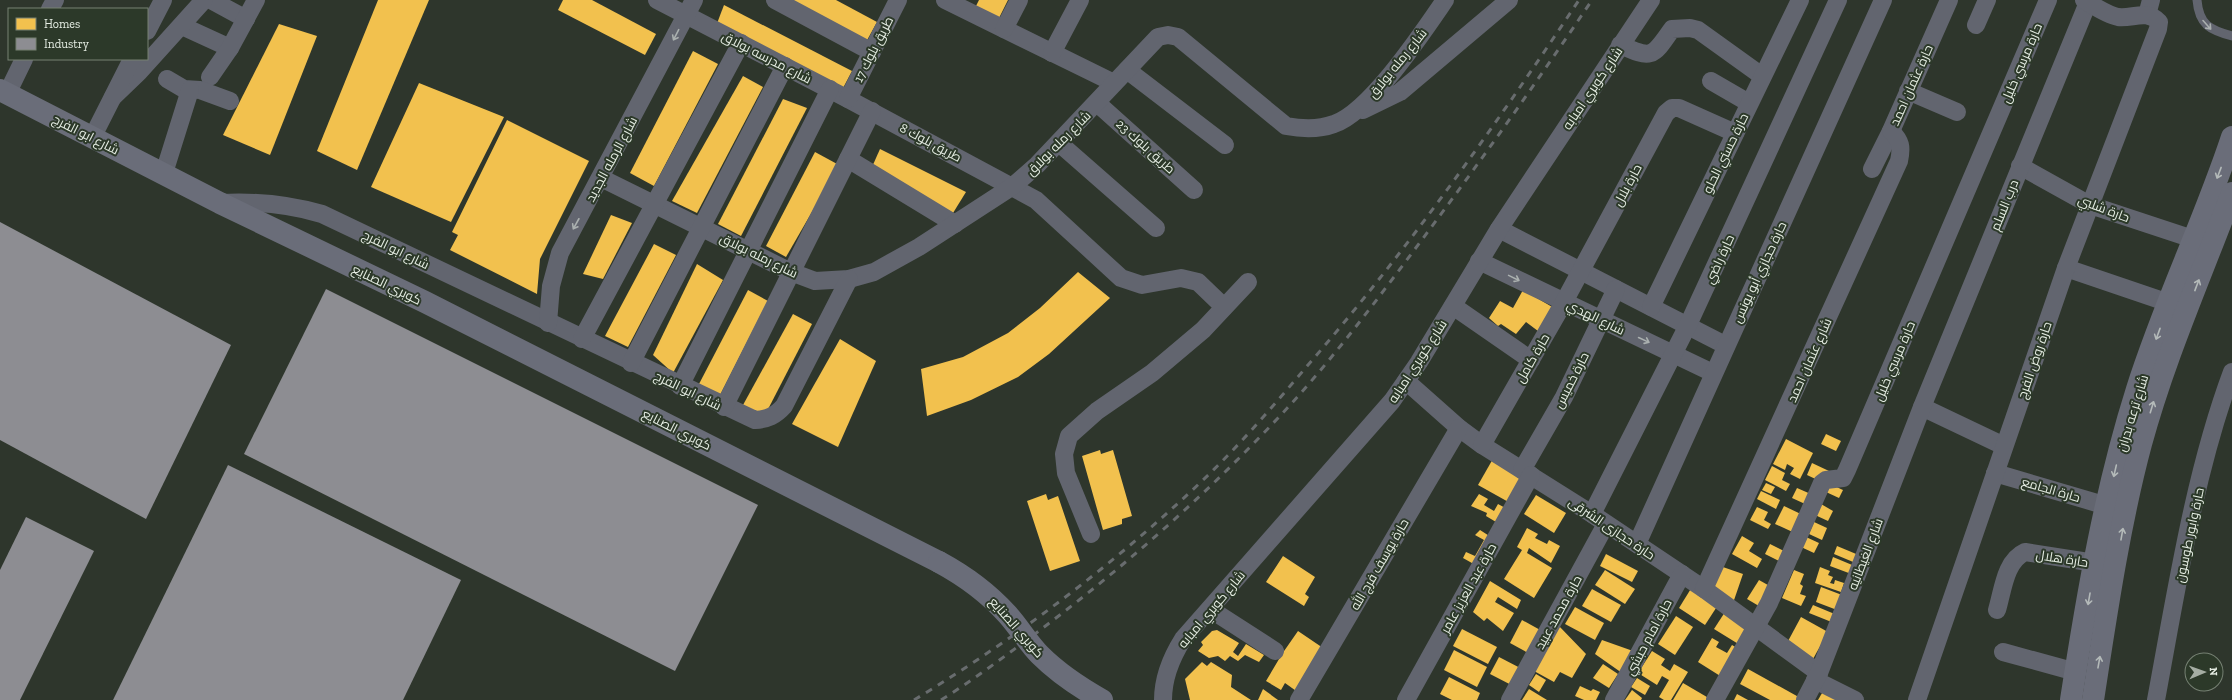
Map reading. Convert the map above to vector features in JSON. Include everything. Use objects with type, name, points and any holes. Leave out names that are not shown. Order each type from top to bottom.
[{"type":"main road","name":"شارع ابو الفرج","points":[[3,92],[164,173],[220,203]]},
{"type":"main road","name":"شارع ترعه بدران","points":[[2071,700],[2095,563],[2107,506],[2137,388],[2232,136]]},
{"type":"main road","name":"شارع ترعه بدران","points":[[2093,700],[2129,496],[2141,444],[2157,393],[2232,193]]},
{"type":"main road","name":"كوبري الصنايع","points":[[220,203],[432,305],[964,576],[988,594],[1008,614],[1039,654],[1074,683],[1102,700]]},
{"type":"street","points":[[148,29],[163,0]]},
{"type":"street","points":[[113,97],[140,72],[204,0]]},
{"type":"street","points":[[211,0],[246,19]]},
{"type":"street","points":[[210,77],[230,48],[256,0]]},
{"type":"street","name":"شارع مدرسه بولاق","points":[[657,0],[690,7],[741,43],[848,99]]},
{"type":"street","points":[[775,0],[872,52]]},
{"type":"street","name":"طريق بلوك 17","points":[[848,99],[897,0]]},
{"type":"street","points":[[1004,29],[1019,0]]},
{"type":"street","points":[[1052,53],[1080,0]]},
{"type":"street","name":"شارع رمله بولاق","points":[[601,178],[791,272],[814,281],[849,279],[874,272],[897,260],[1013,186],[1059,143],[1158,38],[1168,35],[1178,37],[1286,126],[1302,129],[1319,128],[1335,124],[1350,117],[1386,80],[1445,0]]},
{"type":"street","points":[[1350,117],[1400,92],[1509,0]]},
{"type":"street","name":"شارع كوبري امبابه","points":[[1165,699],[1166,676],[1172,656],[1183,639],[1365,434],[1406,382],[1499,229],[1651,0]]},
{"type":"street","name":"حارة حسني الحلو","points":[[1651,307],[1800,0]]},
{"type":"street","name":"حارة راضي","points":[[1599,519],[1838,0]]},
{"type":"street","name":"حارة حجازي أبو يونس","points":[[1637,544],[1714,373],[1725,345],[1883,0]]},
{"type":"street","name":"حارة عثمان احمد","points":[[1872,169],[1891,131],[1949,0]]},
{"type":"street","points":[[1976,25],[1987,0]]},
{"type":"street","name":"حارة مرسي خليل","points":[[1715,700],[1769,603],[1822,483],[1826,480],[1843,478],[1848,470],[2048,0]]},
{"type":"street","points":[[951,1],[1114,83]]},
{"type":"street","points":[[2087,1],[2119,17],[2152,13]]},
{"type":"street","name":"درب السلم","points":[[1922,407],[2087,1]]},
{"type":"street","name":"شارع الرمله الجديد","points":[[548,323],[551,286],[560,253],[601,178],[690,7]]},
{"type":"street","name":"حارة روض الفرج","points":[[1917,700],[2066,268],[2090,205],[2152,13]]},
{"type":"street","points":[[182,26],[230,48]]},
{"type":"street","points":[[1620,45],[1643,55],[1651,54],[1657,50],[1672,29],[1690,28],[1698,30],[1762,76]]},
{"type":"street","points":[[582,339],[741,43]]},
{"type":"street","points":[[3,92],[23,60]]},
{"type":"street","points":[[92,138],[132,60]]},
{"type":"street","points":[[631,363],[785,66]]},
{"type":"street","points":[[1127,70],[1225,145]]},
{"type":"street","points":[[167,79],[184,89],[200,90],[230,101]]},
{"type":"street","points":[[1711,81],[1749,103]]},
{"type":"street","points":[[680,386],[830,89]]},
{"type":"street","points":[[164,173],[190,90]]},
{"type":"street","points":[[1908,91],[1957,112]]},
{"type":"street","name":"طريق بلوك 8","points":[[848,99],[1013,186],[1036,200],[1121,278],[1142,285],[1181,278],[1198,282],[1224,307]]},
{"type":"street","name":"طريق بلوك 23","points":[[1097,103],[1194,190]]},
{"type":"street","name":"حارة بلال","points":[[1581,271],[1666,112],[1672,108],[1679,108],[1735,133]]},
{"type":"street","points":[[724,407],[872,111]]},
{"type":"street","name":"شارع عثمان احمد","points":[[1704,589],[1899,161],[1902,150],[1899,139],[1891,131]]},
{"type":"street","points":[[1059,143],[1156,228]]},
{"type":"street","points":[[848,159],[955,224]]},
{"type":"street","name":"حارة شلبي","points":[[2020,166],[2090,205],[2193,239]]},
{"type":"street","name":"شارع ابو الفرج","points":[[220,203],[270,202],[296,206],[322,214],[631,363],[754,420],[766,420],[776,414],[784,406],[849,279]]},
{"type":"street","points":[[1499,229],[1725,345]]},
{"type":"street","name":"شارع الهدي","points":[[1479,261],[1714,373]]},
{"type":"street","points":[[2066,268],[2169,303]]},
{"type":"street","name":"حارة كامل","points":[[1482,445],[1581,271]]},
{"type":"street","points":[[1090,534],[1066,473],[1064,454],[1069,436],[1097,411],[1152,373],[1203,330],[1248,282]]},
{"type":"street","name":"حارة خميس","points":[[1526,473],[1616,289]]},
{"type":"street","points":[[1452,306],[1531,360]]},
{"type":"street","name":"حارة وابور طوسون","points":[[2156,700],[2190,526],[2219,407],[2232,372]]},
{"type":"street","name":"حارة حجازى الشرقى","points":[[1406,382],[1459,428],[1482,445],[1599,519],[1704,589],[1756,627],[1817,676],[1855,700]]},
{"type":"street","points":[[1922,407],[2004,446]]},
{"type":"street","name":"شارع الغيطانيه","points":[[1805,700],[1817,676],[1922,407]]},
{"type":"street","name":"حارة يوسف فرج الله","points":[[1300,700],[1459,428]]},
{"type":"street","name":"حارة عبد العزيز عامر","points":[[1406,700],[1526,473]]},
{"type":"street","name":"حارة الجامع","points":[[1995,473],[2107,506]]},
{"type":"street","name":"حارة محمد عبيد","points":[[1510,700],[1599,519]]},
{"type":"street","name":"حارة هلال","points":[[1997,610],[2010,564],[2016,556],[2026,552],[2095,563]]},
{"type":"street","name":"حارة امام حبشي","points":[[1614,700],[1682,574]]},
{"type":"street","points":[[1210,609],[1275,651]]},
{"type":"street","points":[[2003,652],[2076,672]]},
{"type":"lane","points":[[2197,0],[2198,10],[2204,22],[2213,31],[2232,36]]},
{"type":"building: Homes","points":[[378,0],[429,0],[357,170],[317,151]]},
{"type":"building: Homes","points":[[563,0],[592,0],[656,34],[645,55],[558,10]]},
{"type":"building: Homes","points":[[783,0],[836,0],[877,22],[865,44]]},
{"type":"building: Homes","points":[[979,0],[1008,0],[999,18],[975,8]]},
{"type":"building: Homes","points":[[724,5],[852,71],[842,90],[716,26]]},
{"type":"building: Homes","points":[[279,24],[317,36],[270,155],[223,135]]},
{"type":"building: Homes","points":[[693,51],[718,64],[654,186],[630,173]]},
{"type":"building: Homes","points":[[743,76],[763,87],[697,213],[672,201]]},
{"type":"building: Homes","points":[[419,83],[504,117],[451,222],[371,187]]},
{"type":"building: Homes","points":[[783,99],[807,108],[741,236],[718,224]]},
{"type":"building: Homes","points":[[507,120],[589,161],[540,259],[537,294],[450,250],[458,235],[452,232]]},
{"type":"building: Homes","points":[[880,149],[966,192],[953,213],[872,167]]},
{"type":"building: Homes","points":[[815,152],[839,165],[786,257],[766,246]]},
{"type":"building: Homes","points":[[611,215],[632,223],[603,279],[583,274]]},
{"type":"building: Homes","points":[[654,244],[676,255],[628,347],[605,336]]},
{"type":"building: Homes","points":[[697,264],[723,280],[673,373],[653,355]]},
{"type":"building: Homes","points":[[1078,272],[1110,298],[1049,354],[1018,377],[971,400],[927,416],[921,369],[963,357],[1008,333],[1040,308]]},
{"type":"building: Homes","points":[[748,290],[768,301],[719,397],[699,384]]},
{"type":"building: Homes","points":[[1523,290],[1559,311],[1538,331],[1526,322],[1516,334],[1501,324],[1498,326],[1489,318],[1500,301],[1513,308]]},
{"type":"building: Homes","points":[[793,314],[812,324],[764,417],[743,405]]},
{"type":"building: Homes","points":[[840,339],[876,361],[838,447],[792,424]]},
{"type":"building: Homes","points":[[1826,434],[1841,441],[1836,451],[1821,444]]},
{"type":"building: Homes","points":[[1786,439],[1813,453],[1800,479],[1790,474],[1794,468],[1787,464],[1785,470],[1773,464]]},
{"type":"building: Homes","points":[[1100,450],[1101,454],[1113,450],[1132,516],[1122,519],[1122,524],[1103,530],[1082,456]]},
{"type":"building: Homes","points":[[1494,457],[1526,476],[1512,504],[1478,485]]},
{"type":"building: Homes","points":[[1812,463],[1829,471],[1824,483],[1807,475]]},
{"type":"building: Homes","points":[[1772,466],[1785,473],[1782,480],[1790,484],[1786,491],[1765,480]]},
{"type":"building: Homes","points":[[1766,483],[1775,487],[1771,494],[1762,490]]},
{"type":"building: Homes","points":[[1830,484],[1843,490],[1839,498],[1826,492]]},
{"type":"building: Homes","points":[[1797,488],[1820,498],[1816,509],[1792,498]]},
{"type":"building: Homes","points":[[1761,491],[1780,500],[1776,509],[1757,499]]},
{"type":"building: Homes","points":[[1046,494],[1048,500],[1058,496],[1080,561],[1050,571],[1027,501]]},
{"type":"building: Homes","points":[[1479,494],[1488,499],[1484,505],[1494,511],[1498,504],[1509,510],[1501,525],[1486,516],[1487,513],[1471,506]]},
{"type":"building: Homes","points":[[1536,495],[1566,513],[1554,533],[1524,514]]},
{"type":"building: Homes","points":[[1821,504],[1833,511],[1828,521],[1815,515]]},
{"type":"building: Homes","points":[[1784,506],[1805,516],[1797,534],[1775,524]]},
{"type":"building: Homes","points":[[1757,507],[1768,512],[1764,520],[1771,524],[1768,529],[1750,520]]},
{"type":"building: Homes","points":[[1814,522],[1827,528],[1822,540],[1809,534]]},
{"type":"building: Homes","points":[[1527,528],[1538,534],[1535,538],[1547,544],[1549,540],[1560,546],[1551,563],[1529,548],[1527,553],[1552,568],[1534,598],[1504,579],[1522,550],[1517,547]]},
{"type":"building: Homes","points":[[1480,530],[1494,539],[1479,567],[1463,558],[1466,552],[1475,556],[1484,540],[1475,535]]},
{"type":"building: Homes","points":[[1742,536],[1754,543],[1749,551],[1762,559],[1757,568],[1732,554]]},
{"type":"building: Homes","points":[[1806,537],[1819,543],[1814,553],[1801,547]]},
{"type":"building: Homes","points":[[1770,544],[1788,553],[1783,563],[1765,554]]},
{"type":"building: Homes","points":[[1837,546],[1861,556],[1858,564],[1834,554]]},
{"type":"building: Homes","points":[[1606,554],[1638,571],[1632,582],[1600,566]]},
{"type":"building: Homes","points":[[1283,556],[1315,577],[1305,594],[1309,597],[1304,606],[1266,582]]},
{"type":"building: Homes","points":[[1833,557],[1857,567],[1854,575],[1830,566]]},
{"type":"building: Homes","points":[[1720,566],[1743,574],[1733,603],[1713,587]]},
{"type":"building: Homes","points":[[1820,567],[1830,571],[1828,575],[1833,577],[1830,583],[1834,584],[1835,580],[1844,583],[1841,592],[1815,583]]},
{"type":"building: Homes","points":[[1605,570],[1635,589],[1625,604],[1595,585]]},
{"type":"building: Homes","points":[[1794,570],[1804,574],[1800,584],[1803,586],[1800,594],[1806,596],[1801,606],[1782,598]]},
{"type":"building: Homes","points":[[1759,580],[1775,589],[1764,609],[1747,599]]},
{"type":"building: Homes","points":[[1490,581],[1521,600],[1517,609],[1498,597],[1495,602],[1514,613],[1503,631],[1487,618],[1484,621],[1473,612]]},
{"type":"building: Homes","points":[[1692,587],[1718,605],[1705,625],[1679,608]]},
{"type":"building: Homes","points":[[1821,587],[1842,595],[1837,610],[1816,602]]},
{"type":"building: Homes","points":[[1592,589],[1621,605],[1611,622],[1582,606]]},
{"type":"building: Homes","points":[[1813,605],[1837,615],[1834,623],[1809,613]]},
{"type":"building: Homes","points":[[1575,607],[1604,623],[1595,640],[1565,624]]},
{"type":"building: Homes","points":[[1725,612],[1750,628],[1740,645],[1714,629]]},
{"type":"building: Homes","points":[[1676,616],[1693,627],[1675,655],[1658,644]]},
{"type":"building: Homes","points":[[1801,617],[1828,632],[1813,659],[1787,643]]},
{"type":"building: Homes","points":[[1522,620],[1551,636],[1539,659],[1510,643]]},
{"type":"building: Homes","points":[[1559,626],[1586,654],[1572,678],[1560,672],[1554,682],[1534,671]]},
{"type":"building: Homes","points":[[1462,629],[1497,647],[1488,664],[1453,646]]},
{"type":"building: Homes","points":[[1217,630],[1239,643],[1233,652],[1238,656],[1246,644],[1264,655],[1259,662],[1245,655],[1238,661],[1230,656],[1225,661],[1218,656],[1209,658],[1198,651],[1203,645],[1201,642],[1212,631]]},
{"type":"building: Homes","points":[[1298,631],[1326,650],[1299,693],[1285,683],[1281,690],[1266,681]]},
{"type":"building: Homes","points":[[1712,638],[1719,642],[1716,647],[1727,653],[1732,645],[1742,651],[1725,679],[1698,662]]},
{"type":"building: Homes","points":[[1602,640],[1633,651],[1622,673],[1595,654]]},
{"type":"building: Homes","points":[[1454,650],[1487,667],[1477,687],[1444,670]]},
{"type":"building: Homes","points":[[1652,651],[1665,659],[1661,665],[1670,671],[1674,664],[1688,672],[1671,700],[1664,700],[1659,697],[1669,680],[1662,676],[1657,685],[1638,673]]},
{"type":"building: Homes","points":[[1499,657],[1530,673],[1521,690],[1490,674]]},
{"type":"building: Homes","points":[[1202,662],[1207,666],[1211,662],[1232,675],[1231,687],[1251,700],[1190,700],[1185,679]]},
{"type":"building: Homes","points":[[1603,664],[1618,674],[1609,688],[1593,678]]},
{"type":"building: Homes","points":[[1748,669],[1804,700],[1770,700],[1740,684]]},
{"type":"building: Homes","points":[[1536,674],[1546,680],[1539,692],[1529,685]]},
{"type":"building: Homes","points":[[1449,677],[1480,693],[1477,700],[1452,700],[1440,694]]},
{"type":"building: Homes","points":[[1637,678],[1650,686],[1645,695],[1631,687]]},
{"type":"building: Homes","points":[[1829,681],[1852,700],[1818,700]]},
{"type":"building: Homes","points":[[1683,683],[1712,700],[1673,700]]},
{"type":"building: Homes","points":[[1580,686],[1591,691],[1593,689],[1600,692],[1596,700],[1584,700],[1575,696]]},
{"type":"building: Homes","points":[[1263,689],[1278,700],[1258,700]]},
{"type":"building: Homes","points":[[1529,689],[1547,700],[1522,700]]},
{"type":"building: Homes","points":[[1632,690],[1642,698],[1641,700],[1625,700]]},
{"type":"building: Homes","points":[[1737,694],[1748,700],[1734,700]]},
{"type":"building: Industry","points":[[0,222],[231,345],[146,519],[0,440]]},
{"type":"building: Industry","points":[[326,289],[758,505],[675,671],[244,454]]},
{"type":"building: Industry","points":[[228,465],[461,580],[403,700],[113,700]]},
{"type":"building: Industry","points":[[26,517],[94,551],[20,700],[0,700],[0,570]]},
{"type":"railway","points":[[914,700],[990,651],[1099,571],[1168,512],[1230,453],[1270,410],[1345,322],[1415,233],[1482,141],[1579,0]]},
{"type":"railway","points":[[941,700],[973,679],[1058,617],[1124,563],[1156,536],[1219,478],[1278,418],[1316,376],[1404,264],[1508,122],[1592,0]]}]
